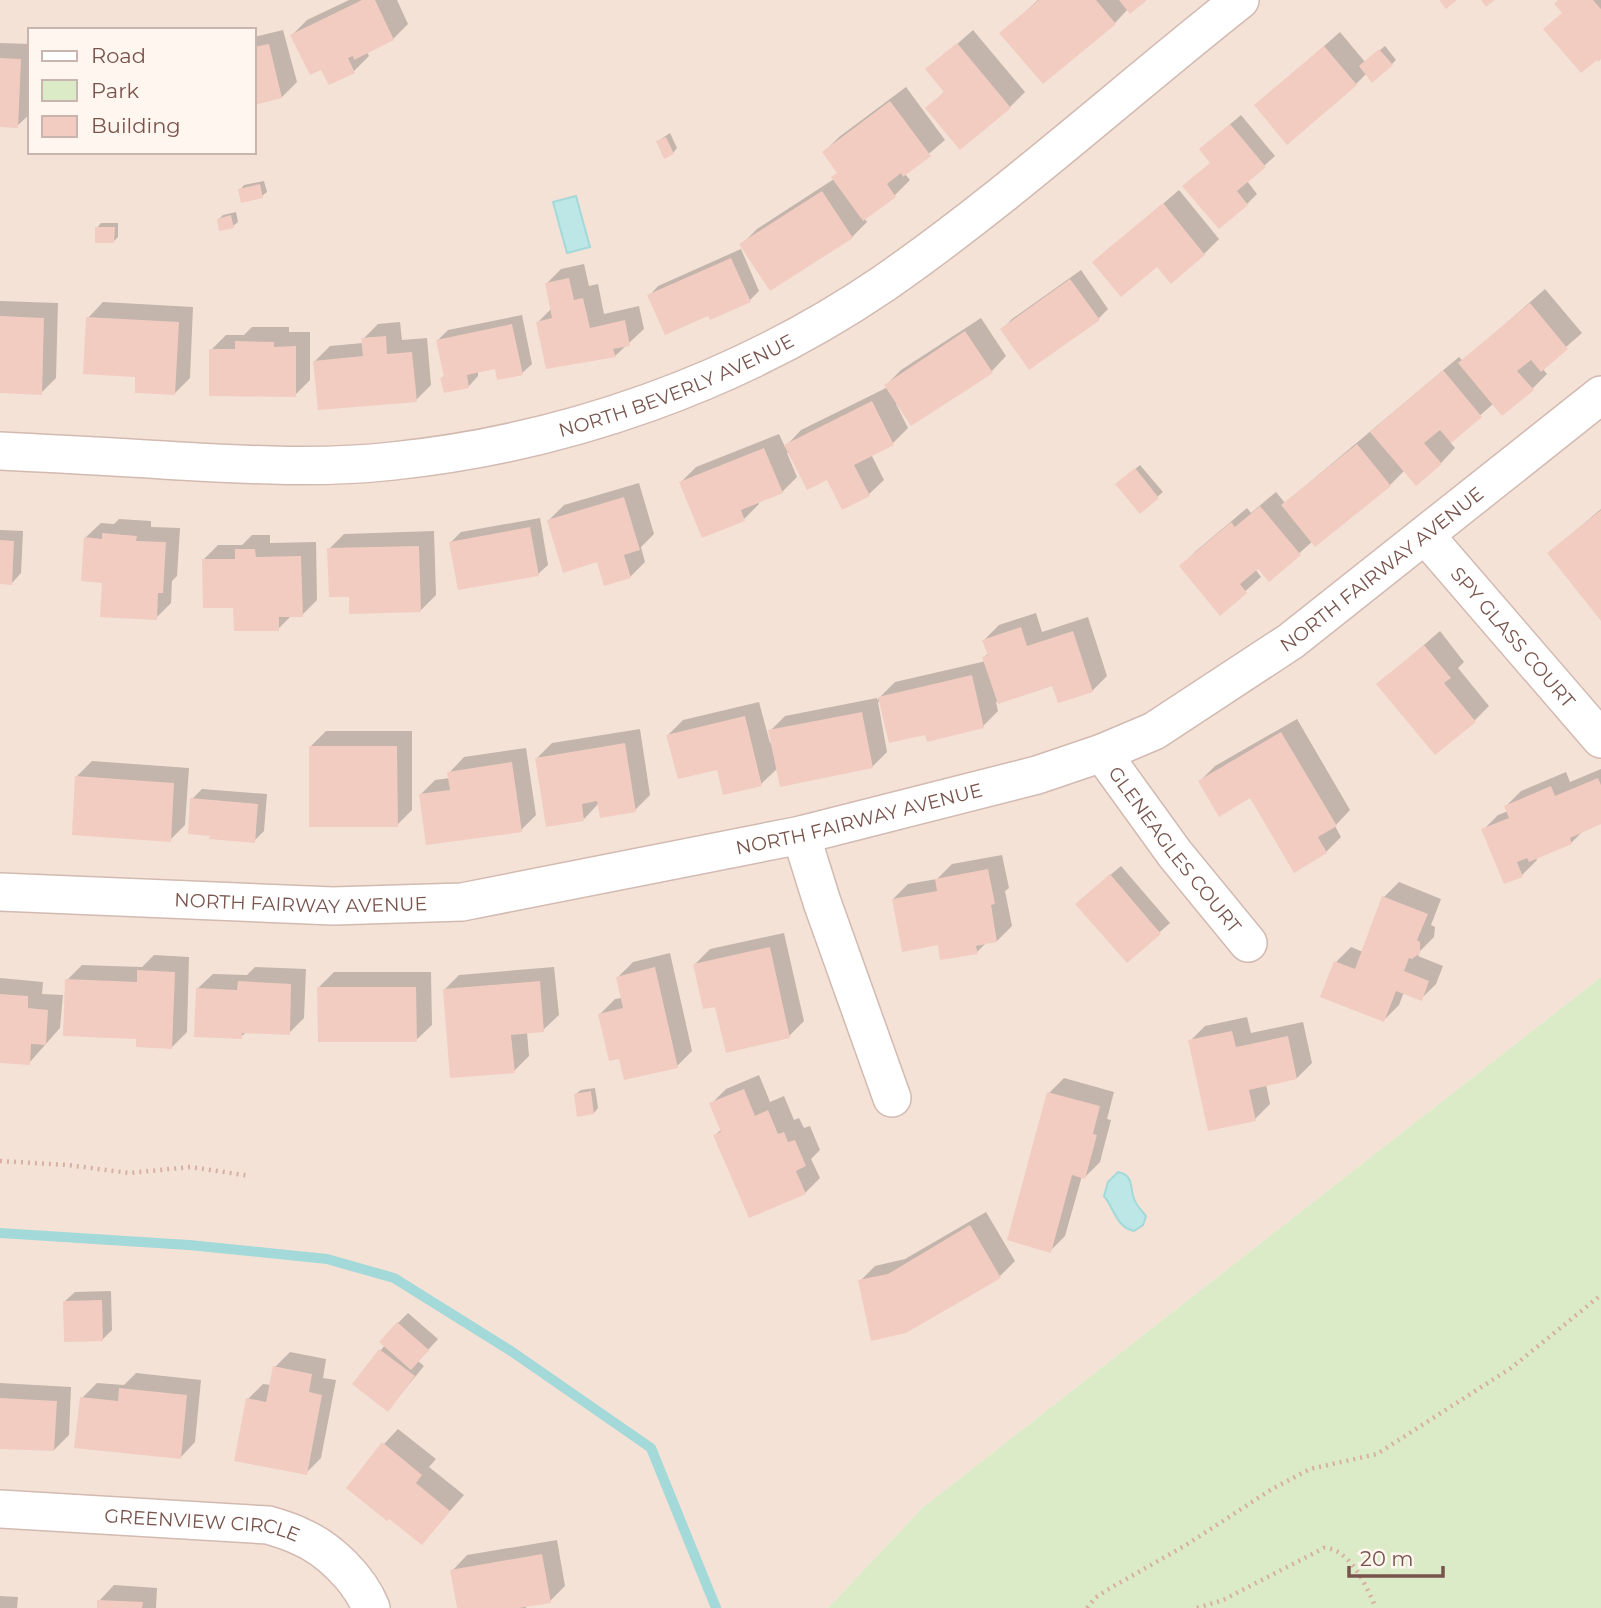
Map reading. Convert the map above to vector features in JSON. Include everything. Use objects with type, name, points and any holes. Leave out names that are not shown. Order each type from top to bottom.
[{"type":"street","name":"NORTH BEVERLY AVENUE","points":[[0,450],[254,465],[309,466],[392,461],[475,450],[578,425],[655,401],[733,368],[808,330],[882,284],[967,222],[1240,0]]},
{"type":"street","name":"NORTH FAIRWAY AVENUE","points":[[0,892],[333,906],[462,902],[801,835],[1037,775],[1102,753],[1154,731],[1280,649],[1601,395]]},
{"type":"street","name":"SPY GLASS COURT","points":[[1425,535],[1601,739]]},
{"type":"street","name":"GLENEAGLES COURT","points":[[1102,753],[1175,854],[1248,943]]},
{"type":"street","points":[[801,835],[892,1098]]},
{"type":"street","name":"GREENVIEW CIRCLE","points":[[0,1510],[268,1525],[301,1536],[330,1555],[347,1572],[371,1608]]},
{"type":"path","points":[[0,1161],[68,1165],[130,1173],[191,1167],[250,1176]]},
{"type":"path","points":[[1087,1608],[1107,1590],[1186,1545],[1272,1489],[1310,1469],[1377,1454],[1387,1448],[1511,1368],[1601,1295]]},
{"type":"path","points":[[1197,1608],[1223,1601],[1324,1548],[1332,1548],[1339,1551],[1355,1569],[1376,1608]]},
{"type":"shaded area","points":[[0,0],[1601,0],[1601,977],[922,1508],[828,1608],[0,1608]]},
{"type":"green space","points":[[1601,977],[1601,1608],[828,1608],[922,1508]]},
{"type":"water","points":[[576,196],[590,247],[567,253],[553,202]]},
{"type":"water","points":[[1118,1172],[1129,1179],[1135,1201],[1146,1216],[1143,1225],[1134,1231],[1123,1226],[1104,1196],[1108,1182]]},
{"type":"building","points":[[362,0],[375,0],[394,40],[354,60],[353,56],[348,58],[355,73],[329,85],[321,70],[310,75],[290,35]]},
{"type":"building","points":[[1039,0],[1096,0],[1116,24],[1043,84],[999,33]]},
{"type":"building","points":[[1119,0],[1147,0],[1130,14]]},
{"type":"building","points":[[1439,0],[1457,0],[1446,9]]},
{"type":"building","points":[[1481,0],[1495,0],[1486,7]]},
{"type":"building","points":[[1558,0],[1593,0],[1601,9],[1601,59],[1581,73],[1543,29],[1562,13],[1554,4]]},
{"type":"building","points":[[957,43],[1011,108],[960,150],[925,108],[944,92],[925,69]]},
{"type":"building","points":[[269,44],[282,98],[256,104],[256,47]]},
{"type":"building","points":[[1324,46],[1357,85],[1287,145],[1254,105]]},
{"type":"building","points":[[1379,49],[1393,65],[1372,83],[1359,66]]},
{"type":"building","points":[[0,58],[21,59],[18,128],[0,127]]},
{"type":"building","points":[[890,101],[931,156],[903,177],[901,173],[887,184],[896,197],[863,221],[831,177],[837,173],[822,152]]},
{"type":"building","points":[[1230,124],[1266,167],[1237,191],[1248,205],[1219,229],[1182,186],[1210,163],[1199,149]]},
{"type":"building","points":[[666,137],[674,154],[664,159],[656,141]]},
{"type":"building","points":[[260,184],[263,198],[241,203],[238,189]]},
{"type":"building","points":[[822,191],[853,238],[770,291],[739,244]]},
{"type":"building","points":[[1163,203],[1205,255],[1171,284],[1157,267],[1121,297],[1092,262]]},
{"type":"building","points":[[231,215],[234,228],[219,231],[217,219]]},
{"type":"building","points":[[95,227],[115,227],[114,243],[95,243]]},
{"type":"building","points":[[731,258],[751,302],[710,320],[708,316],[665,335],[647,295]]},
{"type":"building","points":[[569,278],[574,300],[583,298],[590,328],[625,320],[630,346],[613,349],[616,357],[546,369],[536,322],[552,318],[545,283]]},
{"type":"building","points":[[1070,279],[1100,320],[1029,370],[1000,329]]},
{"type":"building","points":[[1530,303],[1568,349],[1541,372],[1531,360],[1517,371],[1534,390],[1502,416],[1458,363]]},
{"type":"building","points":[[0,316],[44,318],[42,395],[0,393]]},
{"type":"building","points":[[86,317],[179,322],[175,395],[135,393],[135,377],[83,374]]},
{"type":"building","points":[[512,324],[523,375],[497,380],[495,369],[467,375],[469,388],[444,393],[440,378],[444,377],[436,340]]},
{"type":"building","points":[[965,331],[993,373],[911,426],[884,385]]},
{"type":"building","points":[[386,336],[387,354],[412,352],[417,402],[318,410],[313,361],[363,356],[361,338]]},
{"type":"building","points":[[235,341],[274,342],[274,347],[296,346],[296,397],[209,396],[209,349],[235,349]]},
{"type":"building","points":[[1443,370],[1482,417],[1451,443],[1440,430],[1424,443],[1442,464],[1416,486],[1370,432]]},
{"type":"building","points":[[872,401],[894,445],[854,465],[870,496],[842,510],[827,480],[807,490],[784,445]]},
{"type":"building","points":[[1357,444],[1391,486],[1315,547],[1281,505]]},
{"type":"building","points":[[764,448],[783,493],[741,510],[745,521],[702,538],[679,482]]},
{"type":"building","points":[[1135,468],[1159,498],[1140,514],[1115,484]]},
{"type":"building","points":[[624,497],[640,550],[624,555],[631,578],[604,586],[597,562],[563,573],[547,520]]},
{"type":"building","points":[[1260,506],[1301,555],[1269,582],[1258,569],[1240,584],[1247,593],[1220,616],[1179,566],[1231,522],[1235,527]]},
{"type":"building","points":[[1601,510],[1601,621],[1547,553]]},
{"type":"building","points":[[530,527],[539,576],[458,590],[449,542]]},
{"type":"building","points":[[102,533],[137,536],[136,541],[166,542],[163,593],[158,593],[157,620],[100,617],[102,583],[81,581],[84,537],[102,539]]},
{"type":"building","points":[[0,540],[14,541],[12,585],[0,584]]},
{"type":"building","points":[[419,546],[421,612],[349,614],[349,597],[329,597],[327,548]]},
{"type":"building","points":[[235,549],[255,549],[256,557],[301,556],[303,617],[279,617],[279,631],[234,631],[233,608],[203,608],[202,559],[235,559]]},
{"type":"building","points":[[1021,627],[1027,646],[1073,631],[1093,692],[1058,703],[1052,686],[998,704],[982,657],[988,655],[982,640]]},
{"type":"building","points":[[1424,645],[1451,678],[1444,683],[1476,722],[1435,755],[1376,684]]},
{"type":"building","points":[[972,675],[984,728],[927,742],[925,735],[889,743],[878,697]]},
{"type":"building","points":[[862,712],[873,768],[780,787],[768,730]]},
{"type":"building","points":[[745,716],[762,786],[723,795],[717,770],[678,779],[666,735]]},
{"type":"building","points":[[1281,732],[1337,826],[1318,837],[1327,853],[1294,873],[1250,798],[1219,817],[1198,781]]},
{"type":"building","points":[[625,743],[636,812],[600,818],[597,801],[582,804],[584,821],[546,827],[535,758]]},
{"type":"building","points":[[309,746],[397,746],[398,827],[309,827]]},
{"type":"building","points":[[512,762],[522,832],[426,845],[419,794],[450,790],[447,772]]},
{"type":"building","points":[[75,776],[174,783],[171,842],[72,835]]},
{"type":"building","points":[[1598,778],[1601,785],[1601,824],[1570,838],[1572,844],[1529,862],[1527,858],[1517,862],[1523,877],[1504,884],[1481,829],[1509,818],[1504,806],[1551,786],[1555,796]]},
{"type":"building","points":[[190,798],[258,804],[255,843],[209,839],[210,836],[188,834]]},
{"type":"building","points":[[988,869],[995,904],[991,905],[997,942],[976,946],[978,954],[940,960],[938,945],[902,952],[892,899],[937,891],[935,879]]},
{"type":"building","points":[[1110,874],[1161,934],[1127,963],[1075,904]]},
{"type":"building","points":[[1382,896],[1428,914],[1417,940],[1420,942],[1420,953],[1412,959],[1409,958],[1404,971],[1429,981],[1422,1001],[1396,991],[1384,1022],[1320,997],[1334,961],[1355,969]]},
{"type":"building","points":[[770,947],[790,1038],[726,1053],[715,1007],[703,1009],[693,964]]},
{"type":"building","points":[[655,967],[678,1068],[624,1080],[619,1059],[609,1061],[598,1014],[623,1008],[616,977]]},
{"type":"building","points":[[137,970],[175,972],[172,1049],[136,1047],[136,1039],[63,1036],[65,979],[137,982]]},
{"type":"building","points":[[238,981],[291,984],[290,1035],[242,1033],[242,1039],[194,1037],[196,988],[237,990]]},
{"type":"building","points":[[540,981],[544,1032],[511,1035],[515,1073],[450,1078],[443,989]]},
{"type":"building","points":[[317,987],[416,987],[417,1042],[318,1042]]},
{"type":"building","points":[[0,994],[28,996],[28,1008],[48,1010],[46,1045],[31,1044],[30,1065],[0,1063]]},
{"type":"building","points":[[1232,1031],[1236,1047],[1288,1036],[1297,1079],[1249,1090],[1256,1121],[1208,1131],[1188,1040]]},
{"type":"building","points":[[744,1089],[755,1116],[768,1110],[778,1134],[784,1132],[788,1142],[795,1140],[806,1166],[796,1171],[806,1194],[749,1218],[713,1135],[721,1132],[709,1103]]},
{"type":"building","points":[[591,1091],[594,1114],[577,1117],[574,1094]]},
{"type":"building","points":[[1047,1092],[1100,1106],[1093,1134],[1097,1135],[1085,1179],[1072,1175],[1051,1253],[1007,1240]]},
{"type":"building","points":[[970,1225],[1001,1278],[906,1333],[871,1341],[858,1280],[888,1274]]},
{"type":"building","points":[[102,1300],[103,1341],[64,1342],[63,1301]]},
{"type":"building","points":[[397,1322],[429,1350],[411,1370],[379,1342]]},
{"type":"building","points":[[379,1349],[415,1376],[388,1412],[352,1384]]},
{"type":"building","points":[[273,1366],[312,1374],[309,1392],[322,1395],[307,1475],[234,1461],[246,1398],[266,1402]]},
{"type":"building","points":[[119,1388],[187,1395],[181,1459],[74,1448],[80,1397],[118,1401]]},
{"type":"building","points":[[0,1398],[57,1401],[54,1451],[0,1449]]},
{"type":"building","points":[[382,1442],[422,1475],[416,1483],[450,1511],[422,1545],[346,1488]]},
{"type":"building","points":[[542,1554],[551,1603],[519,1608],[457,1608],[450,1570]]},
{"type":"building","points":[[97,1600],[143,1602],[142,1608],[97,1608]]},
{"type":"waterway","points":[[0,1233],[189,1245],[327,1259],[394,1278],[511,1351],[651,1448],[716,1608]]}]
